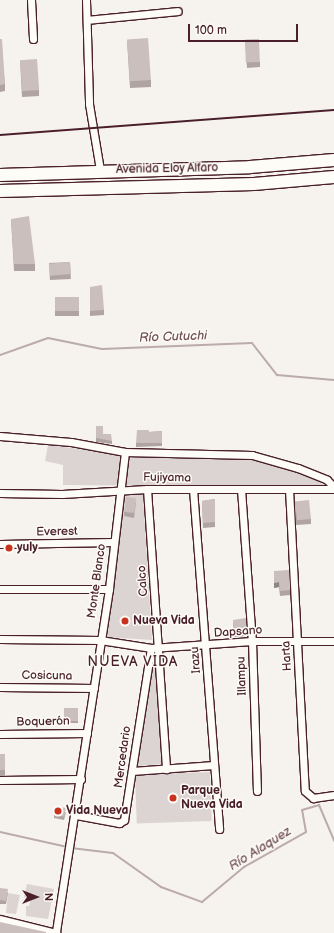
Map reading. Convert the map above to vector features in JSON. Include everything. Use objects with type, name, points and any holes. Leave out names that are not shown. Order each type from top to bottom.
[{"type":"main road","name":"Avenida Eloy Alfaro","points":[[0,175],[100,170],[250,167],[334,160]]},
{"type":"main road","name":"Avenida Eloy Alfaro","points":[[0,191],[254,184],[334,177]]},
{"type":"street","points":[[30,0],[32,39]]},
{"type":"street","points":[[86,0],[89,104],[100,170]]},
{"type":"street","points":[[87,20],[178,11]]},
{"type":"street","points":[[0,436],[71,442],[125,452],[252,455],[298,468],[328,480],[334,488]]},
{"type":"street","name":"Monte Blanco","points":[[56,933],[76,815],[100,640],[109,589],[119,489],[125,452]]},
{"type":"street","name":"Fujiyama","points":[[0,493],[62,494],[148,488],[334,488]]},
{"type":"street","name":"Calco","points":[[148,488],[155,647],[166,768]]},
{"type":"street","name":"Irazu","points":[[193,489],[219,829]]},
{"type":"street","name":"Illampu","points":[[240,489],[252,641],[257,791]]},
{"type":"street","name":"Harta","points":[[289,489],[305,791],[313,798],[334,794]]},
{"type":"street","name":"Everest","points":[[0,544],[114,542]]},
{"type":"street","points":[[0,589],[109,589]]},
{"type":"street","name":"Dapsano","points":[[0,639],[100,640],[155,647],[252,641],[334,641]]},
{"type":"street","name":"Mercedario","points":[[76,815],[119,823],[124,820],[155,647]]},
{"type":"street","name":"Cosicuna","points":[[0,687],[94,688]]},
{"type":"street","name":"Boquerón","points":[[0,734],[87,733]]},
{"type":"street","points":[[132,771],[214,765]]},
{"type":"street","points":[[0,780],[81,779]]},
{"type":"street","points":[[0,919],[56,933]]},
{"type":"shaded area","points":[[48,445],[118,454],[263,460],[299,471],[328,487],[63,485],[63,465],[45,461]]},
{"type":"shaded area","points":[[124,495],[143,495],[152,640],[105,637]]},
{"type":"shaded area","points":[[153,657],[156,657],[162,764],[137,766]]},
{"type":"shaded area","name":"Parque Nueva Vida","points":[[210,772],[212,821],[137,824],[135,775]]},
{"type":"shaded area","points":[[27,884],[54,889],[48,919],[26,916],[26,906],[29,906],[31,899],[24,897]]},
{"type":"shaded area","points":[[8,893],[20,895],[16,914],[6,913]]},
{"type":"building","points":[[148,38],[151,80],[130,81],[127,39]]},
{"type":"building","points":[[0,39],[2,39],[5,84],[0,85]]},
{"type":"building","points":[[245,39],[259,39],[260,62],[246,62]]},
{"type":"building","points":[[37,59],[39,90],[22,91],[20,60]]},
{"type":"building","points":[[29,216],[35,264],[14,264],[11,219]]},
{"type":"building","points":[[70,262],[71,274],[50,276],[49,264]]},
{"type":"building","points":[[102,285],[104,310],[90,311],[90,287]]},
{"type":"building","points":[[55,297],[79,297],[79,311],[55,311]]},
{"type":"building","points":[[96,426],[103,426],[103,434],[111,434],[112,441],[96,438]]},
{"type":"building","points":[[137,430],[149,430],[149,432],[162,431],[162,443],[136,443]]},
{"type":"building","points":[[126,497],[136,498],[134,513],[124,512]]},
{"type":"building","points":[[215,499],[215,522],[203,523],[202,501]]},
{"type":"building","points":[[309,500],[311,519],[297,520],[295,501]]},
{"type":"building","points":[[289,570],[290,590],[280,591],[279,582],[274,583],[274,571]]},
{"type":"building","points":[[246,618],[246,633],[234,634],[233,620]]},
{"type":"building","points":[[64,708],[78,708],[78,721],[64,721]]},
{"type":"building","points":[[0,754],[5,754],[5,770],[0,770]]},
{"type":"building","points":[[56,806],[66,808],[64,817],[54,815]]},
{"type":"building","points":[[0,888],[8,889],[6,901],[0,900]]},
{"type":"building","points":[[0,922],[46,932],[46,933],[0,933]]},
{"type":"waterway","name":"Río Cutuchi","points":[[0,355],[48,338],[102,349],[252,343],[277,375],[334,380]]},
{"type":"waterway","name":"Río Alaquez","points":[[71,848],[113,853],[161,887],[202,902],[244,867],[306,832],[302,810],[319,805],[334,841]]},
{"type":"waterway","name":"Río Alaquez","points":[[0,832],[67,847]]},
{"type":"railway","points":[[0,135],[334,110]]},
{"type":"place","name":"yuly","points":[[9,548]]},
{"type":"place","name":"Nueva Vida","points":[[125,621]]},
{"type":"place","name":"Parque Nueva Vida","points":[[173,798]]},
{"type":"place","name":"Vida Nueva","points":[[58,811]]},
{"type":"district","name":"NUEVA VIDA","points":[[133,662]]}]
